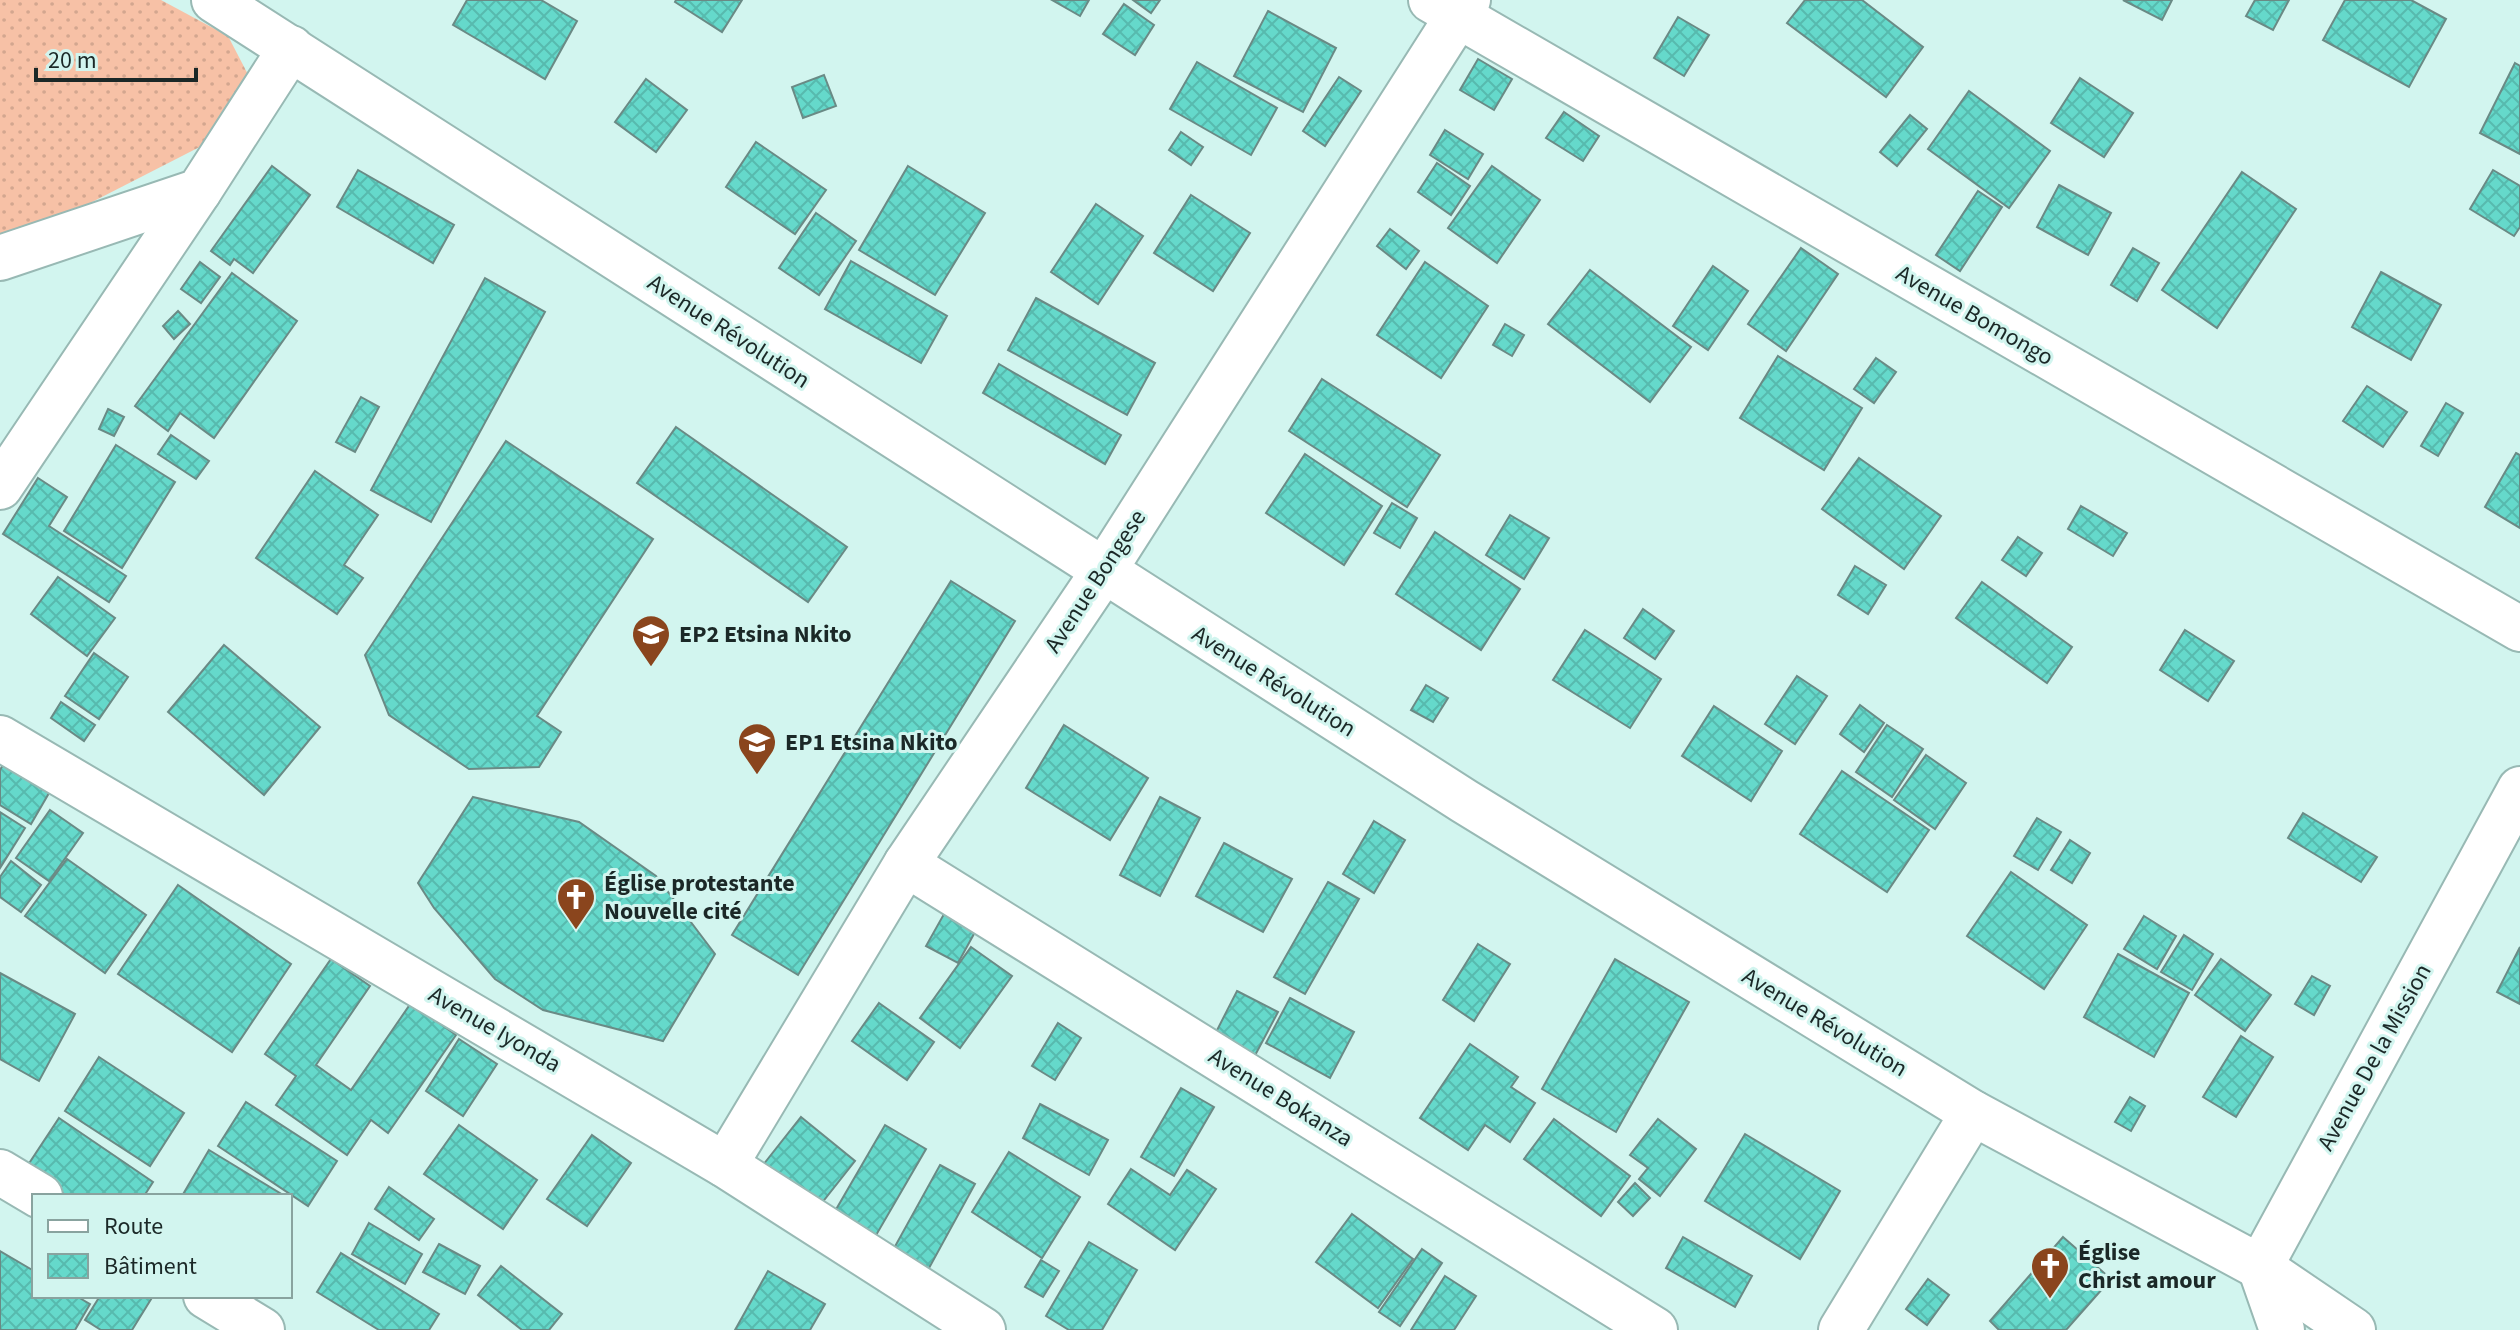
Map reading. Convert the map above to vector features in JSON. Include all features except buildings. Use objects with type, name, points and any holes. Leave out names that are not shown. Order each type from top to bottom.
[{"type":"street","name":"Avenue Révolution","points":[[214,0],[1464,801],[1973,1113],[2260,1267],[2353,1330]]},
{"type":"street","name":"Avenue Bongese","points":[[725,1165],[906,864],[1103,572],[1452,6]]},
{"type":"street","name":"Avenue Bomongo","points":[[1452,6],[2520,629]]},
{"type":"street","points":[[0,487],[291,48]]},
{"type":"street","points":[[0,258],[199,191]]},
{"type":"street","name":"Avenue Iyonda","points":[[0,738],[725,1165],[983,1330]]},
{"type":"street","name":"Avenue De la Mission","points":[[2260,1267],[2520,789]]},
{"type":"street","name":"Avenue Bokanza","points":[[906,864],[1655,1330]]},
{"type":"street","points":[[1841,1330],[1973,1113]]},
{"type":"street","points":[[0,1172],[37,1194]]},
{"type":"street","points":[[2260,1267],[2282,1330]]},
{"type":"street","points":[[209,1298],[262,1330]]},
{"type":"shaded area","points":[[0,0],[161,0],[228,36],[255,88],[227,133],[53,222],[0,237]]},
{"type":"place","name":"EP2 Etsina Nkito","points":[[651,668]]},
{"type":"place","name":"EP1 Etsina Nkito","points":[[757,776]]},
{"type":"place","name":"Église protestante Nouvelle cité","points":[[576,931]]},
{"type":"place","name":"Église Christ amour","points":[[2050,1300]]}]
